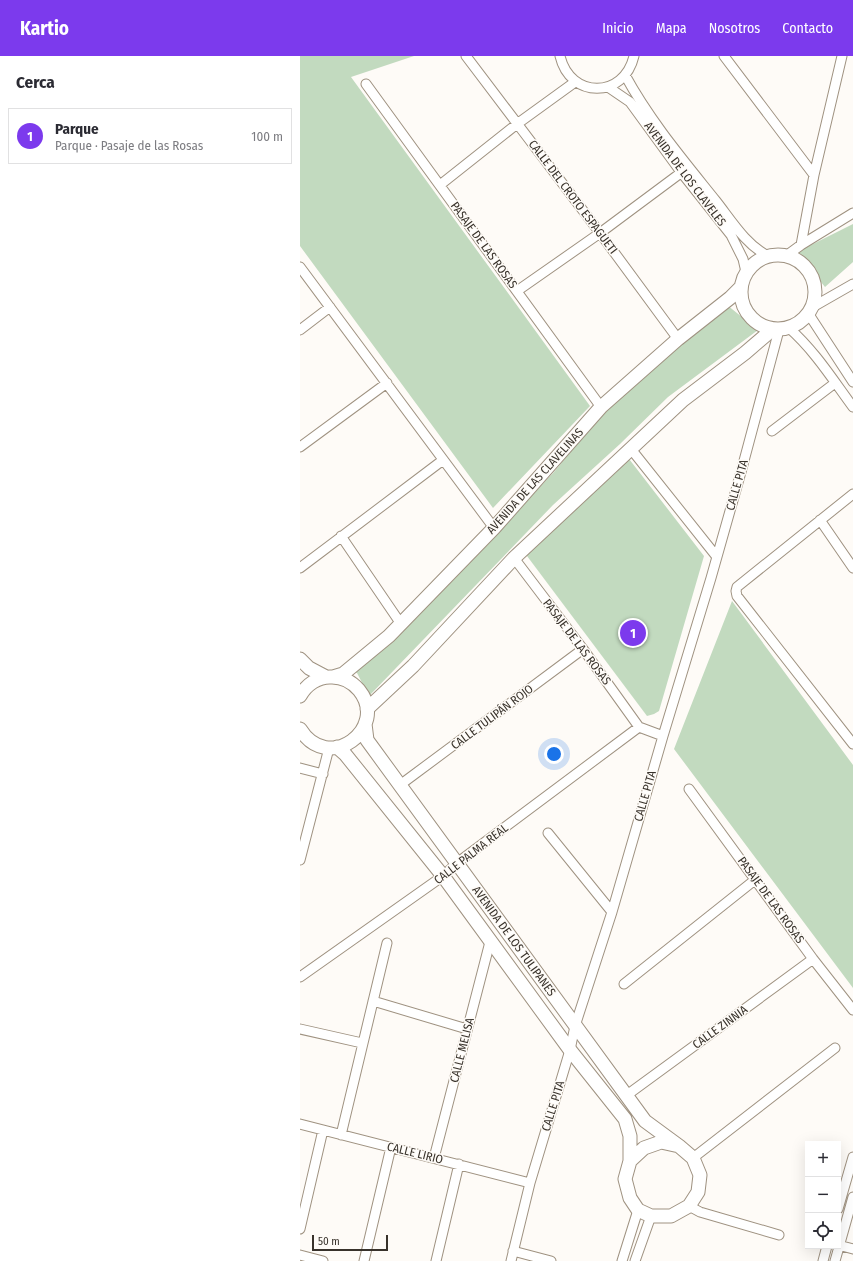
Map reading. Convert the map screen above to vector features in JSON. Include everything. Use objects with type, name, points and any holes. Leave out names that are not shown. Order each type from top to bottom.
[{"type":"street","name":"CALLE DEL CROTO ESPAGUETI","points":[[466,56],[678,339]]},
{"type":"street","points":[[560,56],[568,75],[575,82],[583,86],[600,89],[618,82],[625,76],[632,65],[634,56]]},
{"type":"street","points":[[724,56],[814,175]]},
{"type":"street","points":[[801,245],[814,175],[842,56]]},
{"type":"street","name":"AVENIDA DE LOS CLAVELES","points":[[625,76],[639,100],[746,238],[762,254],[768,256]]},
{"type":"street","points":[[440,185],[517,124],[575,82]]},
{"type":"street","name":"PASAJE DE LAS ROSAS","points":[[366,84],[601,407]]},
{"type":"street","name":"AVENIDA DE LOS CLAVELES","points":[[608,87],[630,102],[681,172],[731,235],[743,259],[746,272]]},
{"type":"street","points":[[517,291],[600,233],[689,166]]},
{"type":"street","points":[[786,256],[853,213]]},
{"type":"street","points":[[853,382],[810,311],[815,292],[812,278],[804,266],[786,256],[777,255],[768,256],[756,262],[746,272],[741,287],[742,301],[747,313],[756,322],[768,328],[780,329],[803,340],[853,407]]},
{"type":"street","points":[[300,267],[494,528]]},
{"type":"street","points":[[367,709],[412,666],[514,558],[683,400],[745,353],[780,329],[800,322],[810,311],[853,284]]},
{"type":"street","name":"AVENIDA DE LAS CLAVELINAS","points":[[300,696],[306,687],[312,682],[343,674],[389,636],[494,528],[601,407],[678,339],[741,287]]},
{"type":"street","points":[[300,330],[330,307]]},
{"type":"street","name":"CALLE PITA","points":[[511,1261],[530,1183],[570,1050],[575,1026],[612,912],[717,557],[780,329]]},
{"type":"street","points":[[300,447],[386,383]]},
{"type":"street","points":[[772,431],[835,383]]},
{"type":"street","points":[[631,449],[717,557]]},
{"type":"street","points":[[300,568],[340,536],[444,460]]},
{"type":"street","points":[[853,494],[737,587],[736,591],[736,596],[850,733],[853,744]]},
{"type":"street","points":[[820,520],[853,568]]},
{"type":"street","points":[[340,536],[401,624]]},
{"type":"street","name":"PASAJE DE LAS ROSAS","points":[[514,558],[583,649],[639,727]]},
{"type":"street","name":"CALLE TULIPÁN ROJO","points":[[400,786],[583,649]]},
{"type":"street","points":[[300,659],[309,668],[329,677],[346,680],[358,688],[362,694],[367,709],[365,724],[357,737],[351,742],[333,748],[315,744],[308,739],[300,729]]},
{"type":"street","name":"AVENIDA DE LOS TULIPANES","points":[[365,724],[367,740],[645,1121],[694,1158]]},
{"type":"street","points":[[639,727],[663,736]]},
{"type":"street","name":"CALLE PALMA REAL","points":[[300,976],[444,876],[457,863],[639,727]]},
{"type":"street","points":[[300,860],[323,774],[333,748]]},
{"type":"street","name":"AVENIDA DE LOS TULIPANES","points":[[333,748],[345,754],[444,876],[490,942],[570,1050],[624,1119],[630,1136],[630,1161],[625,1179],[630,1198],[638,1210]]},
{"type":"street","points":[[300,768],[323,774]]},
{"type":"street","name":"PASAJE DE LAS ROSAS","points":[[689,789],[853,1010]]},
{"type":"street","points":[[548,833],[612,912]]},
{"type":"street","points":[[624,984],[756,879]]},
{"type":"street","name":"CALLE MELISA","points":[[434,1158],[490,942]]},
{"type":"street","points":[[341,1134],[387,943]]},
{"type":"street","name":"CALLE ZINNIA","points":[[627,1095],[813,958]]},
{"type":"street","points":[[373,1001],[467,1029]]},
{"type":"street","points":[[300,1029],[362,1043]]},
{"type":"street","points":[[622,1261],[638,1210],[651,1216],[671,1216],[689,1206],[698,1192],[699,1186],[700,1174],[694,1158],[835,1048]]},
{"type":"street","name":"CALLE LIRIO","points":[[300,1124],[530,1183]]},
{"type":"street","points":[[300,1229],[323,1130]]},
{"type":"street","name":"AVENIDA DE LOS TULIPANES","points":[[630,1161],[644,1148],[661,1142],[679,1146]]},
{"type":"street","points":[[364,1261],[391,1147]]},
{"type":"street","points":[[841,1199],[853,1157]]},
{"type":"street","points":[[436,1261],[459,1164]]},
{"type":"street","points":[[841,1238],[853,1197]]},
{"type":"street","points":[[689,1206],[700,1212],[780,1235]]},
{"type":"street","points":[[635,1261],[651,1216]]},
{"type":"street","points":[[841,1246],[853,1249]]},
{"type":"street","points":[[823,1261],[826,1249]]},
{"type":"street","points":[[835,1261],[838,1249]]},
{"type":"street","points":[[513,1251],[551,1261]]},
{"type":"street","points":[[300,1255],[323,1261]]},
{"type":"green space","points":[[300,56],[414,56],[351,77],[590,406],[493,508],[300,246]]},
{"type":"green space","points":[[853,224],[853,262],[825,287],[797,252]]},
{"type":"green space","points":[[727,305],[758,330],[668,397],[620,444],[553,505],[369,696],[357,673],[351,672],[501,528],[554,472],[608,406]]},
{"type":"green space","points":[[626,455],[704,556],[659,711],[647,716],[524,552]]},
{"type":"green space","points":[[732,601],[853,765],[853,988],[674,749]]},
{"type":"place","name":"Parque","points":[[633,633]]}]
